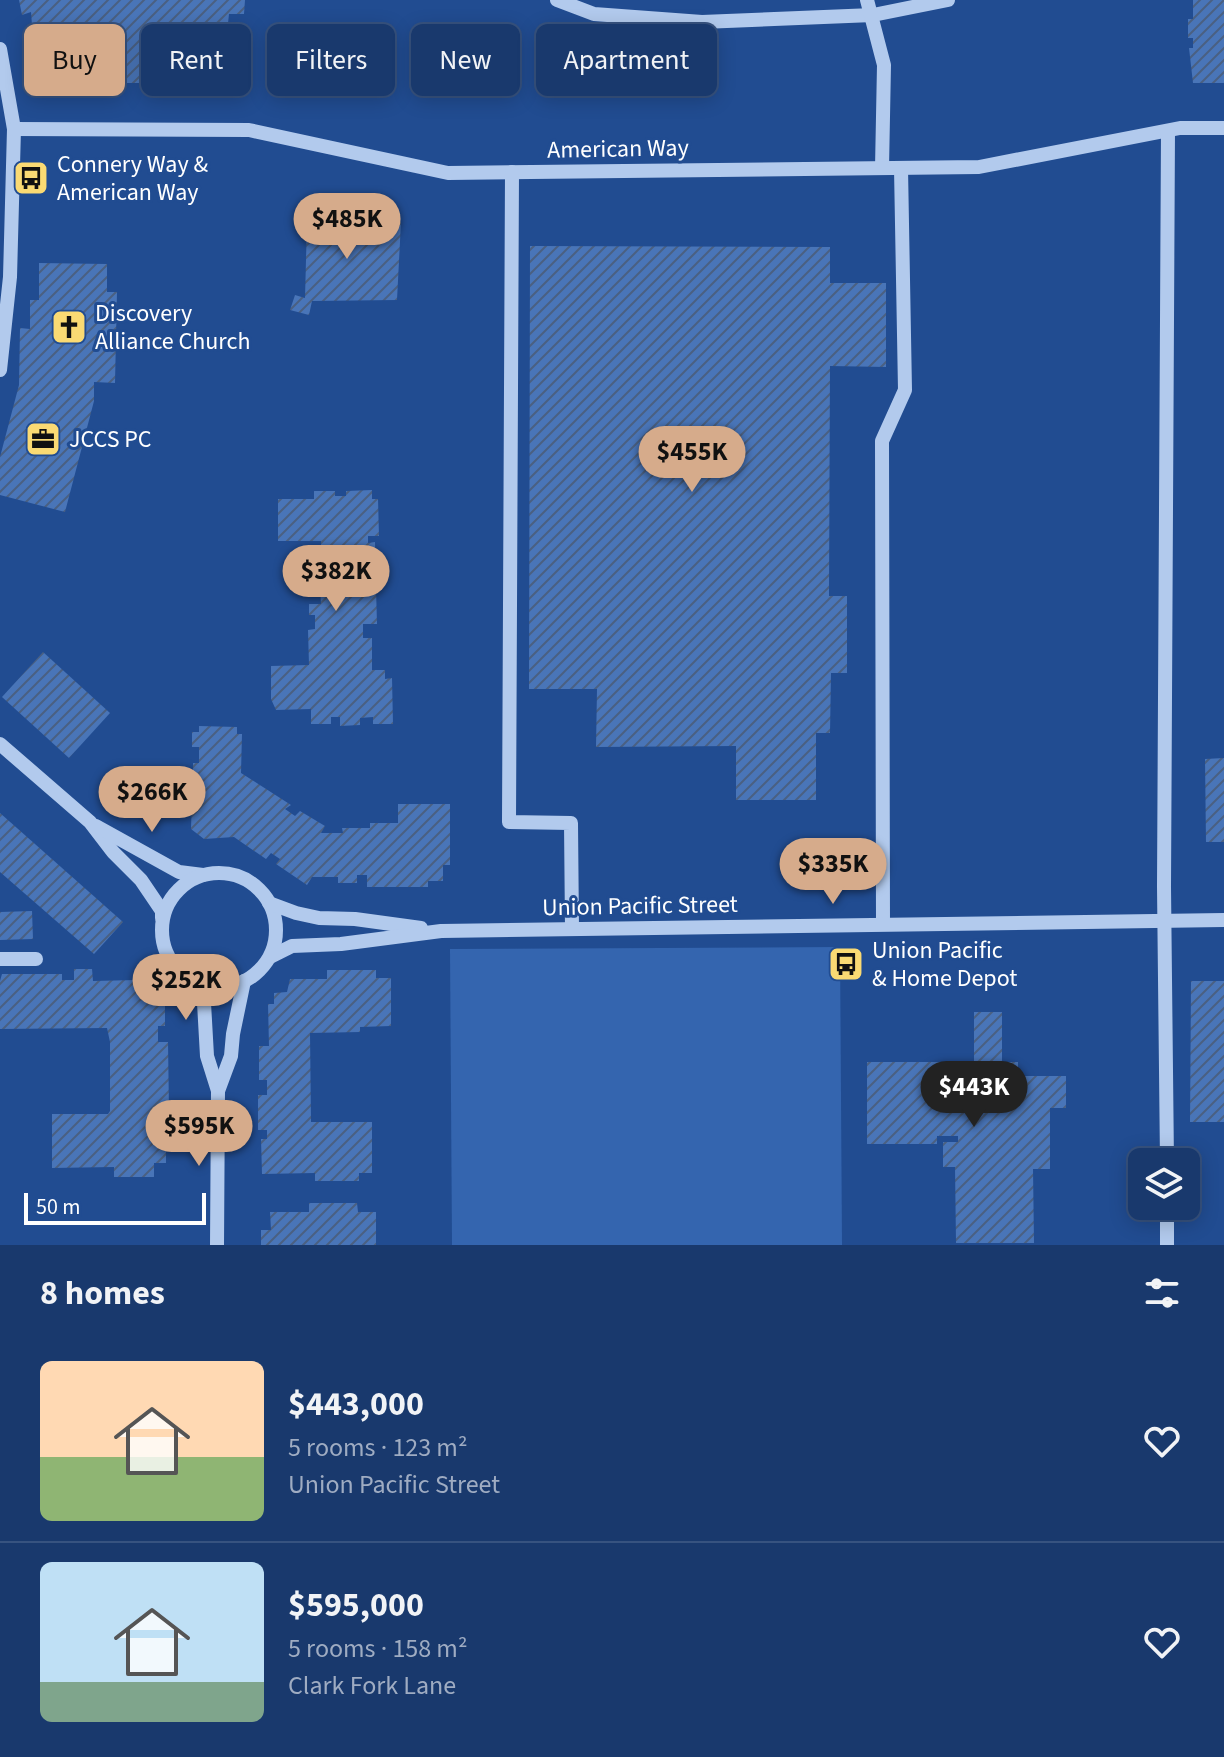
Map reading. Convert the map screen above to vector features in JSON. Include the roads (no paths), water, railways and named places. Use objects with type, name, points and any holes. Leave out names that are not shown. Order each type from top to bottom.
[{"type":"street","points":[[557,0],[594,14],[702,22],[873,15],[948,0]]},
{"type":"street","points":[[867,0],[884,65],[882,168]]},
{"type":"street","points":[[0,49],[14,129],[10,277],[0,370]]},
{"type":"street","name":"American Way","points":[[14,129],[249,130],[448,173],[979,167],[1168,131],[1224,128]]},
{"type":"street","points":[[1167,1148],[1164,920],[1168,131]]},
{"type":"street","points":[[883,924],[882,441],[905,390],[901,168]]},
{"type":"street","points":[[512,172],[509,822],[571,823],[572,929]]},
{"type":"street","points":[[0,744],[90,822],[179,872],[203,875],[225,873],[255,886],[269,903],[276,930],[270,957],[263,967],[244,981],[225,987],[196,982],[180,972],[169,958],[162,941],[162,911],[156,900],[90,822]]},
{"type":"street","points":[[162,923],[164,912],[176,893],[203,875]]},
{"type":"street","name":"Union Pacific Street","points":[[269,903],[319,918],[355,919],[441,931]]},
{"type":"street","name":"Union Pacific Street","points":[[270,957],[292,946],[341,944],[441,931],[1224,920]]},
{"type":"street","points":[[0,959],[36,959]]},
{"type":"street","points":[[218,1091],[231,1056],[244,981]]},
{"type":"street","points":[[196,982],[204,1003],[207,1056],[218,1091],[217,1245]]},
{"type":"street","points":[[1167,1220],[1167,1245]]},
{"type":"place","name":"Connery Way & American Way","points":[[31,178]]},
{"type":"place","name":"Discovery Alliance Church","points":[[69,327]]},
{"type":"place","name":"JCCS PC","points":[[43,439]]},
{"type":"place","name":"Union Pacific & Home Depot","points":[[846,964]]}]
